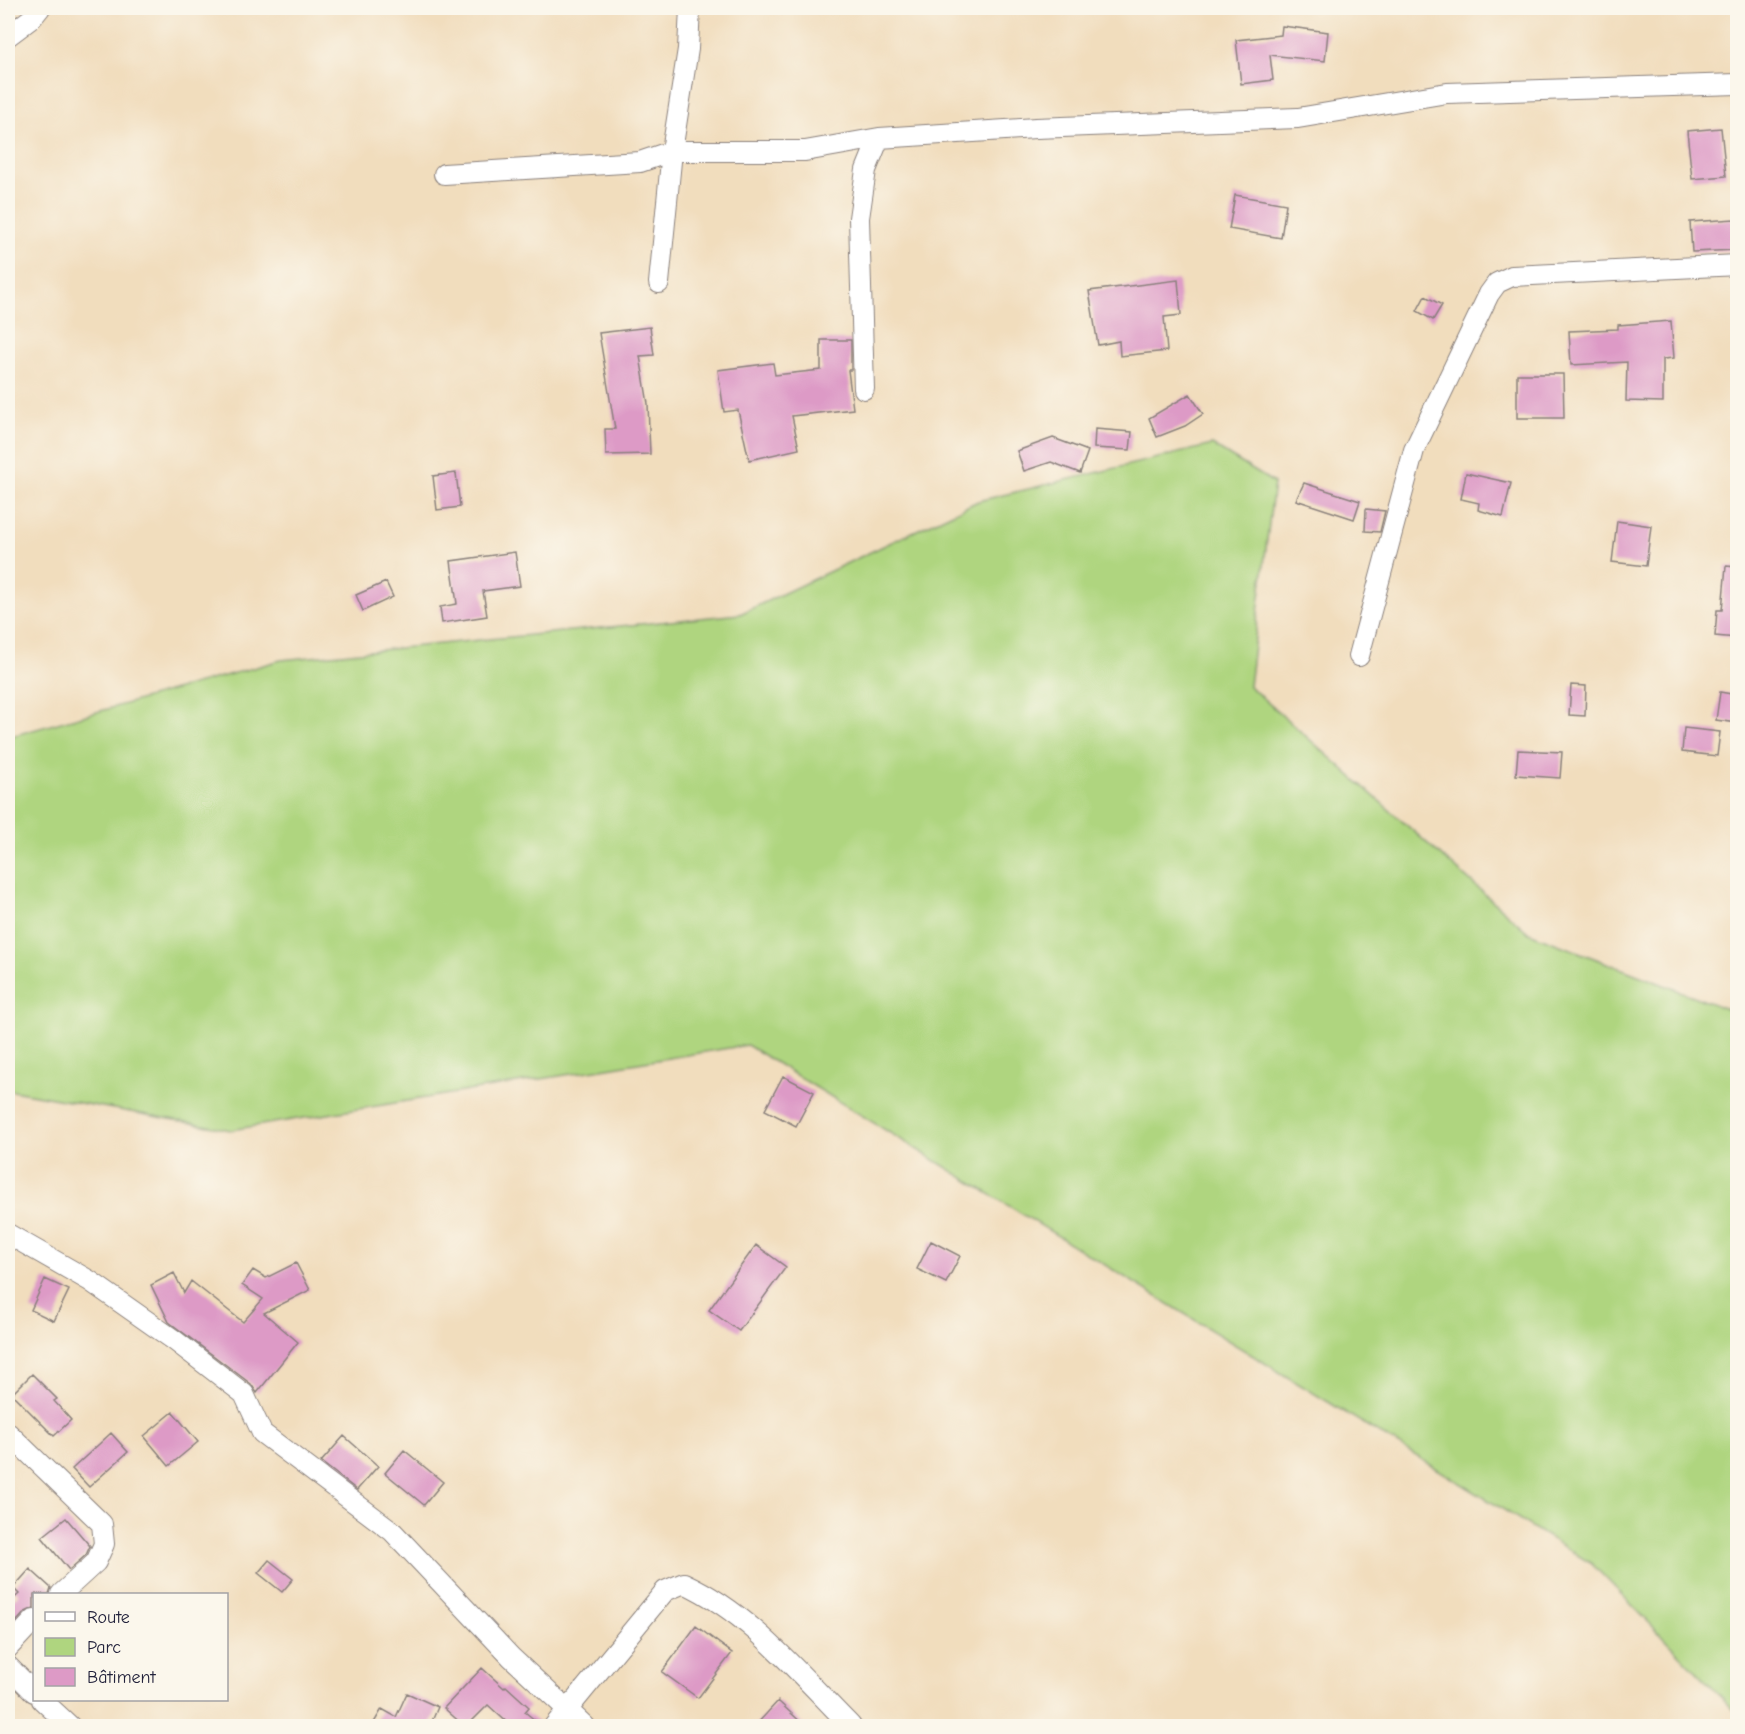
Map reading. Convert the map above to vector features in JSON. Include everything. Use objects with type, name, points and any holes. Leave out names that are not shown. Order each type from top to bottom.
[{"type":"street","points":[[8,36],[32,18],[40,8]]},
{"type":"street","points":[[659,283],[672,151],[688,49],[690,8]]},
{"type":"street","points":[[444,174],[640,162],[672,151],[805,151],[879,138],[1036,128],[1299,118],[1447,93],[1737,84]]},
{"type":"street","points":[[864,389],[859,218],[866,170],[879,138]]},
{"type":"street","points":[[1359,656],[1414,450],[1463,346],[1497,283],[1512,276],[1737,266]]},
{"type":"street","points":[[8,1234],[90,1281],[174,1340],[243,1394],[262,1433],[392,1531],[511,1657],[585,1726]]},
{"type":"street","points":[[8,1433],[102,1524],[104,1544],[96,1562],[62,1593]]},
{"type":"street","points":[[554,1726],[665,1591],[684,1582],[710,1595],[745,1619],[850,1726]]},
{"type":"street","points":[[8,1648],[33,1621]]},
{"type":"street","points":[[8,1666],[33,1691]]},
{"type":"street","points":[[43,1701],[70,1726]]},
{"type":"green space","points":[[1212,445],[1274,483],[1249,686],[1529,933],[1737,1013],[1737,1713],[1592,1564],[747,1045],[231,1130],[8,1090],[8,737],[281,660],[740,614],[978,501]]},
{"type":"building","points":[[1282,26],[1328,32],[1325,61],[1270,55],[1273,80],[1241,84],[1236,40],[1281,35]]},
{"type":"building","points":[[1721,128],[1726,176],[1692,179],[1687,131]]},
{"type":"building","points":[[1235,195],[1286,204],[1281,238],[1229,229]]},
{"type":"building","points":[[1735,219],[1736,250],[1692,252],[1690,222]]},
{"type":"building","points":[[1178,280],[1181,315],[1164,317],[1167,351],[1120,356],[1119,341],[1098,345],[1089,291]]},
{"type":"building","points":[[1425,296],[1442,305],[1433,320],[1417,311]]},
{"type":"building","points":[[1671,321],[1674,358],[1663,359],[1663,402],[1626,401],[1627,362],[1571,365],[1569,331],[1618,329],[1618,325]]},
{"type":"building","points":[[650,327],[654,355],[640,356],[648,404],[650,454],[606,455],[605,429],[615,429],[599,333]]},
{"type":"building","points":[[821,340],[851,340],[851,370],[848,370],[853,409],[792,416],[799,449],[749,460],[738,410],[724,412],[718,370],[773,363],[775,375],[821,370]]},
{"type":"building","points":[[1517,374],[1563,374],[1564,418],[1517,418]]},
{"type":"building","points":[[1190,394],[1203,414],[1185,426],[1157,437],[1149,418]]},
{"type":"building","points":[[1095,429],[1132,432],[1130,450],[1094,448]]},
{"type":"building","points":[[1053,438],[1088,451],[1080,473],[1051,462],[1024,471],[1017,451]]},
{"type":"building","points":[[456,473],[460,507],[437,510],[433,476]]},
{"type":"building","points":[[1466,473],[1511,483],[1503,517],[1478,510],[1479,503],[1461,499]]},
{"type":"building","points":[[1304,483],[1360,501],[1354,519],[1296,500]]},
{"type":"building","points":[[1366,509],[1385,511],[1380,532],[1365,531]]},
{"type":"building","points":[[1617,521],[1651,526],[1646,566],[1612,562]]},
{"type":"building","points":[[515,552],[520,586],[483,591],[487,616],[442,623],[440,607],[457,604],[451,561]]},
{"type":"building","points":[[1726,566],[1737,567],[1737,638],[1715,636],[1717,610],[1722,610]]},
{"type":"building","points":[[386,582],[393,597],[363,611],[356,595]]},
{"type":"building","points":[[1571,685],[1586,686],[1585,716],[1569,715]]},
{"type":"building","points":[[1720,692],[1737,695],[1737,723],[1716,720]]},
{"type":"building","points":[[1684,728],[1720,732],[1717,756],[1682,752]]},
{"type":"building","points":[[1518,750],[1562,752],[1560,778],[1516,775]]},
{"type":"building","points":[[783,1076],[814,1092],[796,1126],[765,1110]]},
{"type":"building","points":[[931,1241],[960,1256],[946,1283],[917,1269]]},
{"type":"building","points":[[756,1245],[786,1267],[739,1331],[709,1310]]},
{"type":"building","points":[[296,1263],[310,1290],[264,1313],[298,1342],[257,1393],[251,1384],[169,1322],[151,1285],[174,1273],[184,1293],[191,1281],[243,1322],[263,1299],[242,1285],[253,1270],[266,1278]]},
{"type":"building","points":[[45,1279],[69,1290],[54,1321],[31,1310]]},
{"type":"building","points":[[32,1374],[57,1399],[54,1401],[71,1420],[54,1436],[12,1394]]},
{"type":"building","points":[[173,1412],[198,1442],[169,1466],[144,1436]]},
{"type":"building","points":[[111,1433],[128,1452],[89,1487],[72,1469]]},
{"type":"building","points":[[344,1436],[378,1466],[357,1490],[321,1462]]},
{"type":"building","points":[[404,1450],[443,1482],[424,1505],[385,1473]]},
{"type":"building","points":[[66,1518],[90,1546],[86,1555],[69,1570],[42,1537]]},
{"type":"building","points":[[269,1560],[293,1579],[282,1592],[258,1573]]},
{"type":"building","points":[[30,1569],[51,1588],[49,1593],[33,1593],[33,1608],[25,1612],[8,1631],[8,1604],[19,1594],[13,1588]]},
{"type":"building","points":[[696,1626],[732,1653],[698,1698],[662,1672]]},
{"type":"building","points":[[482,1668],[529,1707],[525,1712],[542,1726],[511,1726],[488,1705],[467,1726],[464,1726],[444,1708]]},
{"type":"building","points":[[407,1693],[438,1707],[430,1726],[372,1726],[382,1709],[396,1717]]},
{"type":"building","points":[[778,1701],[805,1726],[755,1726]]}]
